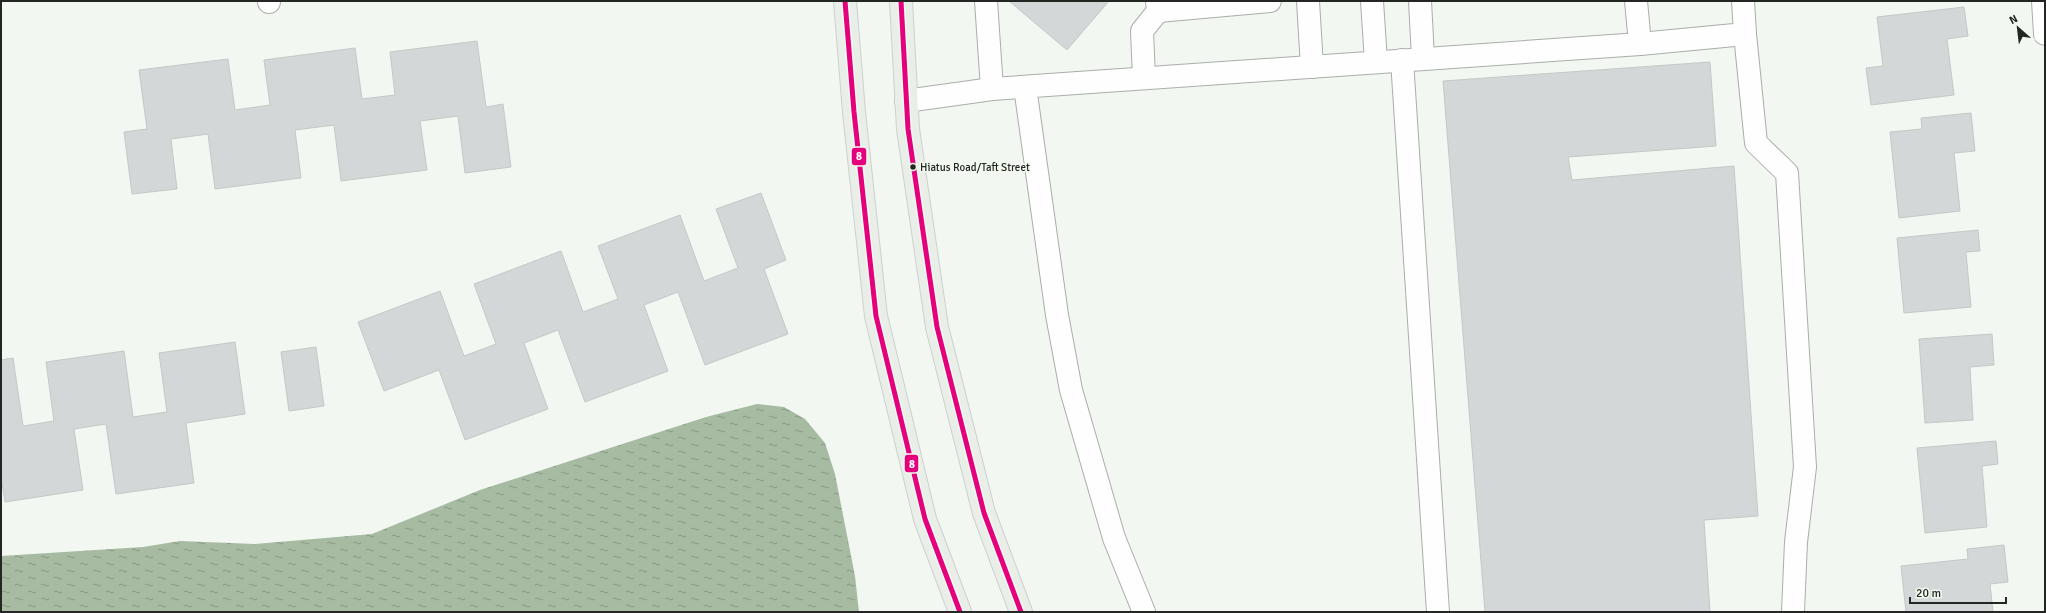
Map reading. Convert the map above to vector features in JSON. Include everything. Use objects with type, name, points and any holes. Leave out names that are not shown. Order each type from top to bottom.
[{"type":"main road","points":[[845,1],[854,112],[876,316],[925,519],[960,612]]},
{"type":"main road","points":[[901,1],[908,129],[936,327],[984,513],[1021,612]]},
{"type":"street","points":[[986,1],[992,89]]},
{"type":"street","points":[[1144,78],[1142,31],[1158,6],[1270,1]]},
{"type":"street","points":[[1308,1],[1312,67]]},
{"type":"street","points":[[1372,1],[1376,62]]},
{"type":"street","points":[[1420,1],[1412,59],[1438,612]]},
{"type":"street","points":[[1636,1],[1640,44]]},
{"type":"street","points":[[1743,1],[1756,143],[1788,173],[1805,467],[1796,542],[1793,612]]},
{"type":"street","points":[[2043,1],[2045,34]]},
{"type":"street","points":[[906,101],[992,89],[1640,44],[1745,34]]},
{"type":"street","points":[[1025,87],[1057,315],[1071,390],[1114,538],[1144,612]]},
{"type":"water","points":[[757,404],[784,407],[805,419],[825,443],[835,474],[855,576],[859,612],[1,612],[1,556],[143,547],[180,541],[255,544],[372,534],[480,490],[706,417]]},
{"type":"building","points":[[1009,1],[1109,1],[1067,50]]},
{"type":"building","points":[[1964,7],[1968,36],[1947,39],[1954,95],[1871,105],[1866,68],[1883,66],[1877,17]]},
{"type":"building","points":[[477,41],[486,107],[503,104],[511,167],[465,173],[458,116],[420,121],[427,170],[341,181],[334,125],[295,130],[301,178],[215,189],[208,134],[171,139],[177,189],[132,194],[124,132],[147,129],[139,70],[228,59],[235,110],[270,105],[264,60],[355,48],[362,99],[395,95],[390,52]]},
{"type":"building","points":[[1710,62],[1716,146],[1568,157],[1572,180],[1734,166],[1758,516],[1704,520],[1710,612],[1485,612],[1443,81]]},
{"type":"building","points":[[1971,113],[1975,151],[1954,153],[1960,211],[1899,218],[1890,132],[1922,129],[1921,118]]},
{"type":"building","points":[[761,193],[786,260],[764,269],[788,334],[705,365],[678,292],[644,305],[668,371],[585,402],[558,330],[524,343],[548,409],[465,440],[439,370],[384,391],[358,322],[440,291],[464,356],[496,344],[474,284],[561,251],[583,312],[618,299],[598,246],[680,215],[704,281],[738,268],[716,209]]},
{"type":"building","points":[[1978,230],[1980,251],[1966,252],[1971,307],[1904,313],[1897,238]]},
{"type":"building","points":[[1992,334],[1994,365],[1970,367],[1973,420],[1925,423],[1919,339]]},
{"type":"building","points":[[235,342],[245,414],[186,423],[194,483],[116,494],[106,424],[74,429],[83,490],[5,502],[1,477],[1,360],[13,358],[23,426],[54,421],[46,362],[124,351],[133,417],[167,412],[159,353]]},
{"type":"building","points":[[316,347],[324,406],[289,411],[281,352]]},
{"type":"building","points":[[1996,441],[1998,464],[1982,466],[1987,527],[1925,533],[1917,448]]},
{"type":"building","points":[[2004,545],[2008,582],[1990,584],[1993,612],[1906,612],[1901,566],[1968,559],[1967,549]]},
{"type":"transit line","name":"8","points":[[845,1],[854,112],[876,316],[925,519],[960,612]]},
{"type":"transit line","name":"8","points":[[901,1],[908,129],[937,327],[984,513],[1021,612]]},
{"type":"place","name":"Hiatus Road/Taft Street","points":[[913,167]]}]
